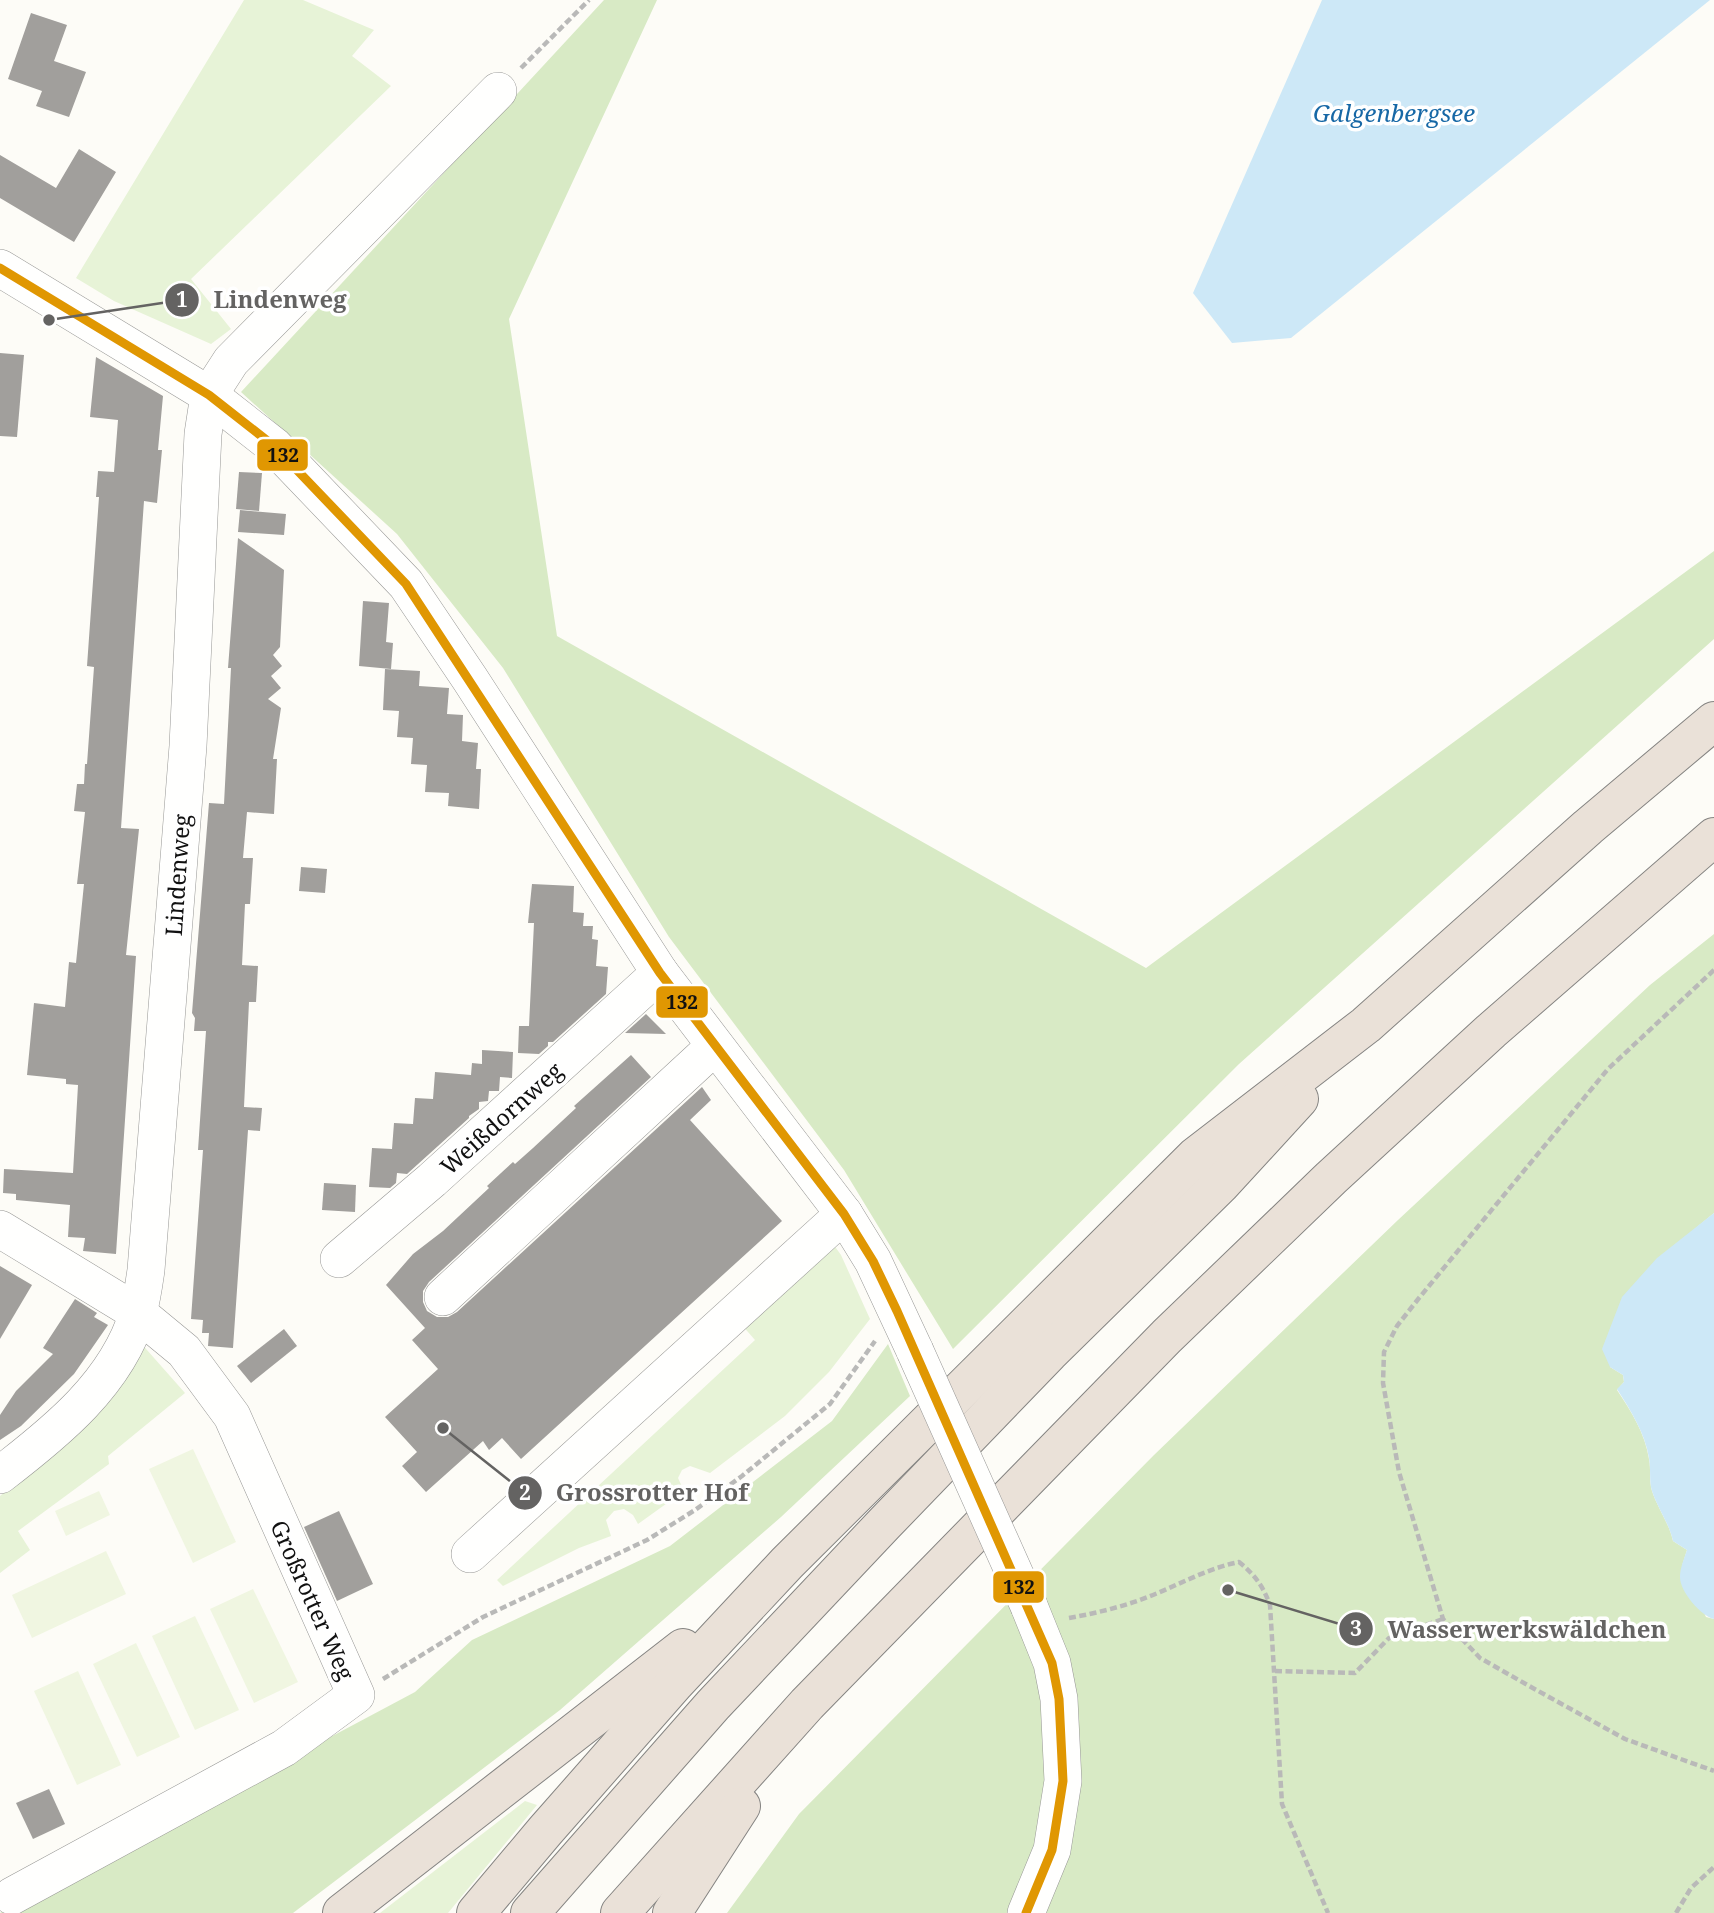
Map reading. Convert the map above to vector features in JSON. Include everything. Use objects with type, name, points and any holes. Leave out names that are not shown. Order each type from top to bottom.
[{"type":"highway","points":[[476,1913],[545,1830],[675,1683],[787,1563],[1196,1156],[1366,1025],[1578,836],[1714,721]]},
{"type":"highway","points":[[620,1913],[807,1704],[1167,1336],[1331,1178],[1491,1031],[1714,837]]},
{"type":"highway","points":[[530,1913],[713,1705],[793,1620],[1049,1353],[1221,1184],[1366,1025]]},
{"type":"highway","points":[[342,1913],[662,1665],[787,1563]]},
{"type":"highway","points":[[672,1913],[807,1704]]},
{"type":"street","points":[[209,395],[231,361],[498,91]]},
{"type":"street","points":[[0,268],[209,395],[274,446],[406,584],[660,973],[844,1214],[873,1261],[915,1351],[1052,1663],[1059,1699],[1063,1781],[1052,1850],[1026,1913]]},
{"type":"street","name":"Lindenweg","points":[[0,1475],[47,1438],[89,1397],[120,1356],[138,1313],[146,1270],[187,760],[203,434],[209,395]]},
{"type":"street","name":"Weißdornweg","points":[[339,1259],[432,1180],[660,973]]},
{"type":"street","points":[[443,1297],[715,1046]]},
{"type":"street","points":[[470,1554],[844,1214]]},
{"type":"street","name":"Großrotter Weg","points":[[0,1229],[138,1313],[184,1351],[232,1416],[356,1695],[284,1748],[12,1896]]},
{"type":"path","points":[[498,91],[589,0]]},
{"type":"path","points":[[1714,970],[1608,1069],[1396,1326],[1384,1352],[1385,1395],[1398,1472],[1443,1619],[1480,1658],[1531,1687],[1625,1739],[1714,1771]]},
{"type":"path","points":[[356,1695],[483,1617],[646,1540],[695,1510],[742,1476],[830,1404],[853,1372]]},
{"type":"path","points":[[1064,1618],[1102,1612],[1150,1597],[1219,1566],[1240,1563],[1254,1574],[1265,1590],[1270,1605],[1282,1804],[1328,1913]]},
{"type":"path","points":[[1275,1671],[1355,1673],[1389,1638],[1443,1619]]},
{"type":"path","points":[[1676,1913],[1691,1888],[1714,1867]]},
{"type":"green space","points":[[244,0],[303,0],[374,30],[352,56],[391,86],[191,279],[231,329],[211,344],[114,301],[76,278]]},
{"type":"green space","points":[[604,0],[657,0],[509,319],[557,636],[1146,968],[1714,551],[1714,639],[1239,1064],[953,1349],[844,1170],[669,937],[503,668],[397,534],[241,392]]},
{"type":"green space","points":[[1714,934],[1714,1213],[1697,1227],[1610,1367],[1623,1375],[1624,1382],[1617,1390],[1641,1431],[1650,1463],[1654,1498],[1673,1541],[1687,1550],[1682,1566],[1706,1617],[1714,1619],[1714,1913],[727,1913],[799,1814],[1154,1455],[1398,1220],[1650,985]]},
{"type":"green space","points":[[831,1241],[841,1255],[870,1319],[829,1372],[785,1416],[710,1473],[690,1466],[682,1470],[678,1478],[684,1491],[638,1524],[633,1515],[624,1509],[614,1511],[606,1520],[611,1536],[579,1548],[503,1586],[497,1580],[755,1340],[741,1324]]},
{"type":"green space","points":[[139,1341],[185,1393],[108,1456],[109,1464],[18,1531],[30,1550],[0,1573],[0,1496],[96,1413]]},
{"type":"green space","points":[[888,1344],[910,1396],[781,1517],[560,1710],[293,1913],[0,1913],[415,1692],[472,1640],[670,1546],[832,1421]]},
{"type":"green space","points":[[193,1449],[236,1542],[193,1563],[149,1469]]},
{"type":"green space","points":[[99,1491],[110,1515],[66,1536],[55,1511]]},
{"type":"green space","points":[[106,1551],[126,1594],[32,1638],[12,1595]]},
{"type":"green space","points":[[253,1589],[298,1682],[254,1703],[210,1609]]},
{"type":"green space","points":[[195,1616],[239,1710],[195,1730],[152,1636]]},
{"type":"green space","points":[[136,1643],[180,1737],[137,1757],[93,1664]]},
{"type":"green space","points":[[78,1671],[121,1765],[77,1785],[34,1691]]},
{"type":"green space","points":[[525,1801],[537,1805],[448,1913],[380,1913]]},
{"type":"water","name":"Galgenbergsee","points":[[1322,0],[1710,0],[1291,338],[1232,343],[1193,293]]},
{"type":"water","points":[[1714,1213],[1714,1619],[1698,1608],[1683,1589],[1680,1574],[1687,1550],[1673,1541],[1654,1498],[1649,1458],[1641,1431],[1617,1389],[1624,1382],[1623,1375],[1610,1367],[1602,1349],[1622,1297],[1657,1258]]},
{"type":"building","points":[[31,13],[67,25],[54,61],[86,72],[69,117],[36,106],[42,91],[8,79]]},
{"type":"building","points":[[79,149],[116,172],[74,242],[0,198],[0,155],[56,188]]},
{"type":"building","points":[[0,353],[24,355],[17,437],[0,436]]},
{"type":"building","points":[[96,357],[163,396],[157,503],[144,501],[121,828],[139,829],[126,955],[136,956],[116,1254],[83,1251],[85,1238],[68,1237],[70,1205],[16,1200],[16,1194],[3,1193],[4,1169],[73,1173],[78,1085],[66,1084],[66,1079],[27,1075],[34,1003],[65,1007],[69,962],[76,963],[84,884],[77,884],[85,812],[74,811],[77,784],[84,784],[87,764],[94,667],[87,666],[99,497],[96,497],[98,471],[114,472],[118,420],[90,417]]},
{"type":"building","points":[[239,472],[262,473],[259,511],[236,509]]},
{"type":"building","points":[[240,510],[286,514],[284,535],[238,532]]},
{"type":"building","points":[[238,538],[284,570],[280,647],[273,655],[282,666],[271,676],[281,688],[268,699],[281,708],[273,759],[277,759],[274,814],[247,812],[243,858],[253,858],[250,904],[245,904],[242,965],[258,966],[256,1002],[249,1002],[244,1107],[262,1108],[260,1131],[248,1130],[233,1348],[208,1346],[209,1333],[202,1333],[203,1320],[191,1319],[203,1150],[198,1150],[206,1031],[194,1031],[195,1018],[192,1013],[209,803],[224,804],[231,668],[228,668]]},
{"type":"building","points":[[363,601],[389,603],[386,642],[393,643],[391,669],[359,666]]},
{"type":"building","points":[[385,669],[420,671],[419,686],[449,688],[447,714],[463,715],[462,741],[478,743],[476,769],[481,769],[479,809],[448,806],[449,793],[425,792],[427,765],[411,764],[413,738],[397,737],[399,711],[383,710]]},
{"type":"building","points":[[301,867],[327,869],[325,893],[299,891]]},
{"type":"building","points":[[532,884],[574,886],[573,912],[584,913],[583,926],[593,926],[592,939],[598,940],[596,966],[608,967],[606,994],[553,1042],[548,1042],[548,1046],[539,1054],[518,1053],[519,1026],[529,1026],[534,923],[528,923]]},
{"type":"building","points":[[646,1014],[666,1034],[625,1033]]},
{"type":"building","points":[[482,1050],[513,1052],[512,1078],[500,1077],[499,1091],[489,1091],[488,1101],[479,1102],[479,1109],[407,1174],[397,1173],[396,1183],[390,1188],[369,1187],[372,1148],[392,1149],[394,1123],[413,1124],[415,1098],[433,1099],[435,1072],[471,1075],[472,1063],[482,1064]]},
{"type":"building","points":[[631,1055],[651,1077],[429,1282],[423,1291],[423,1302],[427,1311],[437,1317],[448,1317],[457,1312],[702,1087],[711,1100],[690,1120],[782,1221],[521,1459],[502,1438],[489,1450],[483,1441],[426,1492],[402,1466],[417,1452],[385,1417],[438,1369],[412,1340],[425,1328],[386,1285],[413,1254],[443,1231],[489,1188],[487,1186],[533,1148],[576,1108],[574,1106]]},
{"type":"building","points":[[324,1183],[356,1185],[355,1212],[322,1210]]},
{"type":"building","points":[[0,1266],[32,1285],[0,1339]]},
{"type":"building","points":[[75,1299],[97,1313],[94,1317],[108,1325],[74,1374],[21,1426],[0,1440],[0,1415],[16,1391],[53,1354],[43,1348]]},
{"type":"building","points":[[284,1329],[297,1346],[251,1383],[237,1366]]},
{"type":"building","points":[[339,1511],[373,1584],[337,1601],[304,1527]]},
{"type":"building","points":[[49,1789],[65,1824],[33,1839],[16,1803]]},
{"type":"transit line","name":"132","points":[[0,268],[209,395],[274,446],[406,584],[660,973],[844,1214],[873,1261],[897,1311],[1052,1663],[1059,1699],[1063,1781],[1052,1850],[1026,1913]]},
{"type":"place","name":"Lindenweg","points":[[49,320]]},
{"type":"place","name":"Grossrotter Hof","points":[[443,1428]]},
{"type":"place","name":"Wasserwerkswäldchen","points":[[1228,1590]]}]
